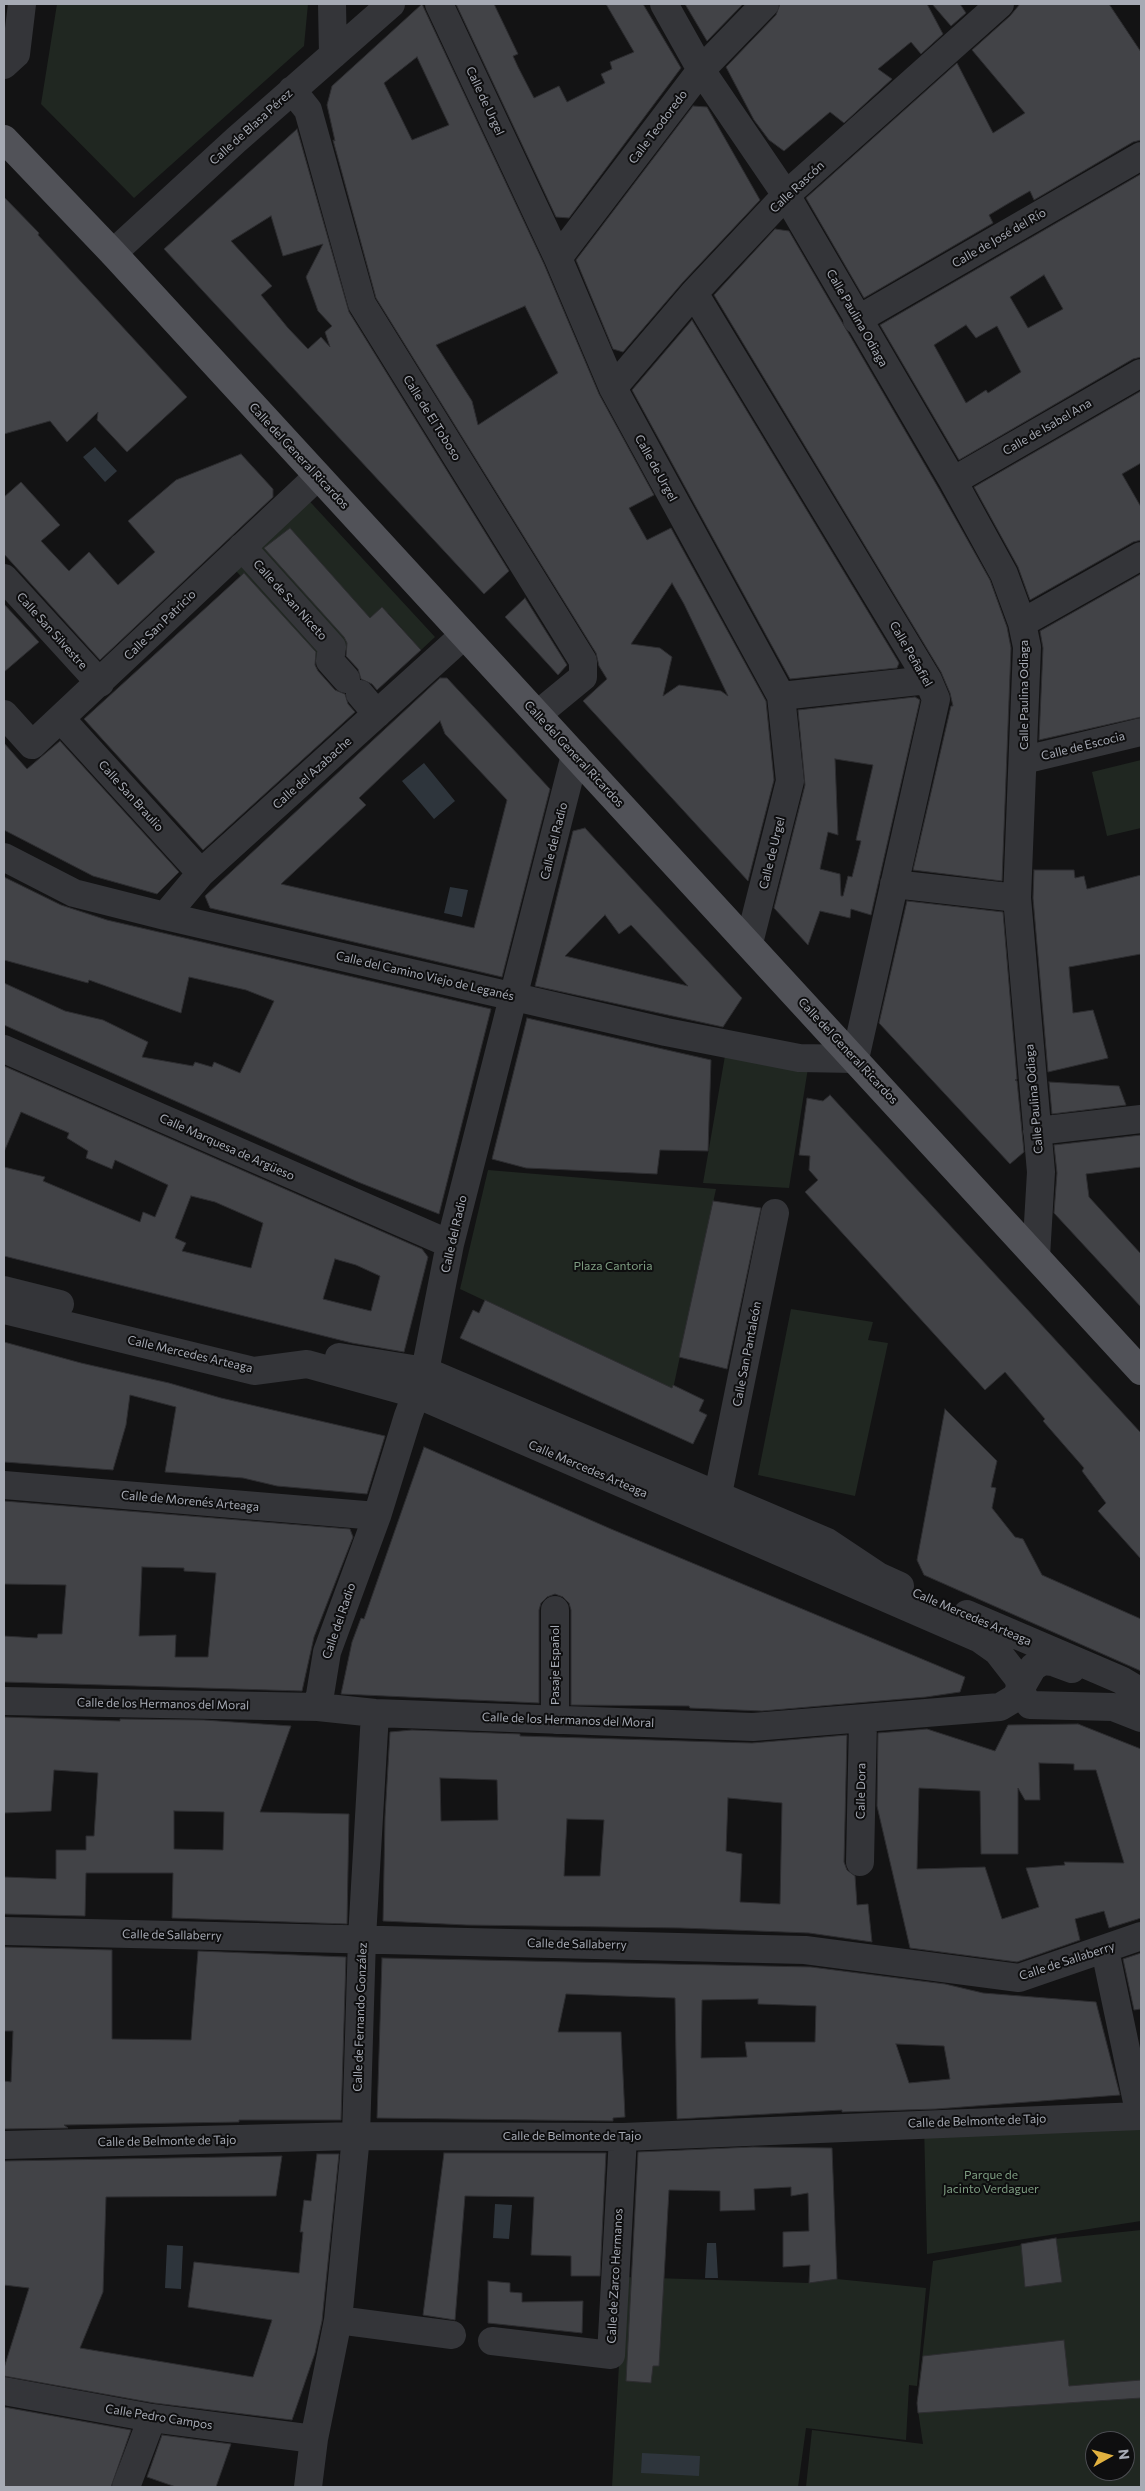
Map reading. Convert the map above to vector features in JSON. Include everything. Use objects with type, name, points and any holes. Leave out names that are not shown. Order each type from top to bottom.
[{"type":"main road","name":"Calle del General Ricardos","points":[[4,139],[114,253],[1141,1371]]},
{"type":"street","points":[[4,65],[16,54],[22,4]]},
{"type":"street","points":[[332,4],[332,55]]},
{"type":"street","name":"Calle de Blasa Pérez","points":[[114,253],[292,90],[391,4]]},
{"type":"street","name":"Calle de Urgel","points":[[439,4],[558,258],[613,388],[781,696],[790,781],[749,943]]},
{"type":"street","name":"Calle Paulina Odiaga","points":[[664,4],[701,70],[786,195],[857,320],[953,481],[1004,574],[1022,623],[1027,647],[1024,760],[1017,898],[1041,1172],[1036,1257]]},
{"type":"street","name":"Calle Teodoredo","points":[[558,258],[701,70],[766,4]]},
{"type":"street","name":"Calle Rascón","points":[[613,388],[694,293],[786,195],[1000,4]]},
{"type":"street","name":"Calle de El Toboso","points":[[292,90],[308,110],[362,304],[583,660],[583,676],[538,714]]},
{"type":"street","name":"Calle de José del Río","points":[[857,320],[1141,156]]},
{"type":"street","name":"Calle Peñafiel","points":[[694,293],[928,680],[936,699],[855,1059]]},
{"type":"street","name":"Calle de Isabel Ana","points":[[953,481],[1141,373]]},
{"type":"street","name":"Calle San Patricio","points":[[4,714],[32,745],[318,476]]},
{"type":"street","name":"Calle de San Niceto","points":[[242,547],[332,647],[330,661],[378,714]]},
{"type":"street","points":[[1022,623],[1141,556]]},
{"type":"street","name":"Calle San Silvestre","points":[[4,578],[100,683]]},
{"type":"street","name":"Calle del Azabache","points":[[166,916],[201,872],[464,635]]},
{"type":"street","points":[[781,696],[928,680]]},
{"type":"street","name":"Calle San Braulio","points":[[61,719],[201,872]]},
{"type":"street","name":"Calle de Escocia","points":[[1024,760],[1141,732]]},
{"type":"street","name":"Calle del Radio","points":[[318,1707],[327,1652],[377,1516],[421,1383],[450,1244],[575,755]]},
{"type":"street","name":"Calle del Camino Viejo de Leganés","points":[[4,857],[74,893],[166,916],[666,1032],[799,1058],[855,1059]]},
{"type":"street","points":[[894,884],[1017,898]]},
{"type":"street","name":"Calle Marquesa de Argüeso","points":[[4,1049],[450,1244]]},
{"type":"street","points":[[1037,1131],[1141,1119]]},
{"type":"street","name":"Calle San Pantaleón","points":[[718,1494],[775,1213]]},
{"type":"street","name":"Calle Mercedes Arteaga","points":[[4,1290],[259,1353],[300,1350],[421,1383],[718,1494],[827,1542],[878,1576],[1131,1686]]},
{"type":"street","name":"Calle Mercedes Arteaga","points":[[4,1310],[254,1371],[307,1364],[421,1383],[980,1639],[997,1650],[1018,1678],[1021,1688]]},
{"type":"street","name":"Calle de Morenés Arteaga","points":[[4,1485],[377,1516]]},
{"type":"street","name":"Pasaje Español","points":[[555,1610],[555,1720]]},
{"type":"street","name":"Calle Mercedes Arteaga","points":[[1021,1688],[1033,1668],[1043,1661],[1053,1662],[1101,1681],[1131,1686]]},
{"type":"street","points":[[1021,1688],[1026,1701],[1035,1707],[1112,1707],[1141,1718]]},
{"type":"street","name":"Calle de los Hermanos del Moral","points":[[4,1701],[318,1707],[375,1713],[754,1727],[862,1720],[1000,1707],[1015,1698],[1021,1688]]},
{"type":"street","name":"Calle de Fernando González","points":[[308,2487],[314,2439],[338,2320],[356,2136],[362,1938],[375,1713]]},
{"type":"street","name":"Calle Dora","points":[[860,1862],[862,1720]]},
{"type":"street","name":"Calle de Sallaberry","points":[[4,1931],[805,1950],[1019,1978],[1141,1936]]},
{"type":"street","points":[[1104,1950],[1140,2116]]},
{"type":"street","name":"Calle de Belmonte de Tajo","points":[[4,2145],[356,2136],[623,2137],[1140,2116]]},
{"type":"street","name":"Calle de Zarco Hermanos","points":[[492,2341],[610,2355],[623,2137]]},
{"type":"street","points":[[338,2320],[452,2335]]},
{"type":"street","name":"Calle Pedro Campos","points":[[4,2391],[152,2418],[314,2439]]},
{"type":"street","points":[[126,2487],[152,2418]]},
{"type":"green space","points":[[57,4],[308,4],[304,46],[134,198],[41,104]]},
{"type":"green space","points":[[301,492],[435,637],[421,650],[388,613],[339,656],[373,694],[329,673],[227,561]]},
{"type":"green space","points":[[1141,760],[1141,828],[1107,836],[1092,772]]},
{"type":"green space","points":[[726,1050],[808,1068],[789,1188],[703,1183]]},
{"type":"green space","name":"Plaza Cantoria","points":[[488,1170],[716,1189],[673,1389],[460,1289]]},
{"type":"green space","points":[[791,1309],[873,1322],[868,1340],[888,1343],[855,1496],[758,1475]]},
{"type":"green space","name":"Parque de Jacinto Verdaguer","points":[[1141,2115],[1141,2221],[927,2254],[924,2123]]},
{"type":"green space","points":[[1141,2230],[1141,2487],[806,2487],[812,2430],[923,2444],[917,2404],[933,2261],[1055,2239]]},
{"type":"green space","points":[[624,2277],[809,2283],[837,2279],[926,2288],[917,2386],[909,2385],[906,2440],[806,2428],[798,2487],[612,2487]]},
{"type":"shaded area","points":[[95,447],[117,471],[105,482],[83,457]]},
{"type":"shaded area","points":[[424,763],[455,801],[434,819],[402,781]]},
{"type":"shaded area","points":[[450,887],[468,890],[462,917],[444,913]]},
{"type":"shaded area","points":[[495,2204],[512,2205],[509,2239],[493,2238]]},
{"type":"shaded area","points":[[707,2243],[716,2243],[718,2278],[705,2278]]},
{"type":"shaded area","points":[[167,2245],[183,2246],[181,2289],[165,2288]]},
{"type":"shaded area","points":[[642,2453],[700,2456],[699,2476],[641,2473]]},
{"type":"building","points":[[422,4],[544,264],[599,394],[654,495],[629,508],[647,540],[671,528],[766,701],[774,780],[748,881],[583,701],[607,679],[599,666],[596,653],[376,298],[333,140],[335,141],[327,105],[332,86]],"holes":[[[417,57],[449,125],[412,140],[384,83]],[[525,306],[558,373],[478,425],[472,401],[436,345]],[[672,583],[728,696],[721,691],[679,685],[663,696],[672,657],[660,648],[631,644]]]},
{"type":"building","points":[[456,4],[494,4],[518,54],[513,56],[534,98],[559,86],[567,102],[605,83],[601,74],[612,69],[610,62],[634,52],[606,4],[643,4],[681,68],[569,218],[556,217]]},
{"type":"building","points":[[685,4],[743,4],[707,41]]},
{"type":"building","points":[[780,4],[927,4],[943,34],[921,54],[911,42],[878,69],[892,79],[844,123],[830,112],[784,151],[769,140],[754,120],[726,67],[776,15]]},
{"type":"building","points":[[932,4],[960,4],[966,13],[951,26]]},
{"type":"building","points":[[1020,4],[1109,4],[1141,52],[1141,140],[1133,142],[1034,200],[1030,191],[989,215],[993,223],[864,298],[806,198],[957,63],[993,133],[1025,113],[972,50],[1010,16]]},
{"type":"building","points":[[693,106],[707,107],[760,200],[683,282],[623,352],[613,349],[576,260]]},
{"type":"building","points":[[297,129],[349,312],[509,571],[484,594],[164,249]],"holes":[[[271,216],[283,256],[323,244],[306,277],[318,311],[332,326],[325,332],[330,347],[321,337],[308,349],[288,328],[261,295],[272,286],[231,241]]]},
{"type":"building","points":[[1141,174],[1141,357],[1133,359],[959,460],[880,325]],"holes":[[[1044,275],[1063,309],[1028,328],[1010,297]],[[966,325],[976,338],[997,326],[1021,372],[988,393],[986,390],[966,403],[934,345]]]},
{"type":"building","points":[[4,197],[39,233],[38,235],[187,397],[127,452],[97,420],[98,412],[67,442],[50,421],[4,434]]},
{"type":"building","points":[[775,229],[789,231],[990,580],[1007,627],[1011,648],[1002,881],[913,870],[951,706],[953,706],[941,672],[714,295]]},
{"type":"building","points":[[692,320],[899,663],[897,668],[790,679],[632,390]]},
{"type":"building","points":[[1141,391],[1141,463],[1122,474],[1141,507],[1141,540],[1133,542],[1030,600],[1018,567],[974,487]]},
{"type":"building","points":[[241,454],[273,489],[273,497],[100,660],[4,554],[4,497],[21,482],[60,525],[41,541],[69,571],[89,552],[118,585],[155,552],[128,521],[176,480]]},
{"type":"building","points":[[290,528],[370,618],[382,607],[421,650],[377,690],[372,684],[361,679],[358,669],[346,656],[347,643],[344,637],[264,548]]},
{"type":"building","points":[[244,573],[316,652],[315,665],[318,671],[335,690],[345,694],[348,704],[355,712],[203,850],[84,719]]},
{"type":"building","points":[[1141,574],[1141,717],[1039,740],[1043,648],[1040,631]]},
{"type":"building","points":[[525,598],[567,665],[558,675],[505,617]]},
{"type":"building","points":[[4,604],[39,642],[4,672]]},
{"type":"building","points":[[440,678],[447,678],[550,789],[502,977],[210,908],[205,896]],"holes":[[[440,721],[445,734],[507,800],[474,928],[281,884],[366,805],[359,798]]]},
{"type":"building","points":[[915,697],[920,700],[871,915],[851,909],[850,918],[820,911],[808,945],[774,908],[805,785],[798,710]],"holes":[[[835,759],[873,765],[856,840],[861,841],[852,877],[848,876],[843,896],[841,896],[840,874],[820,869],[828,832],[838,835]]]},
{"type":"building","points":[[60,741],[179,872],[157,894],[93,876],[4,830],[4,743],[27,769]]},
{"type":"building","points":[[585,828],[742,998],[723,1027],[535,986],[573,831]],"holes":[[[605,915],[619,934],[631,925],[688,986],[565,956]]]},
{"type":"building","points":[[1034,870],[1074,870],[1075,878],[1084,876],[1087,889],[1141,875],[1141,954],[1069,967],[1073,1013],[1093,1010],[1108,1058],[1048,1072],[1033,898]]},
{"type":"building","points":[[4,877],[61,905],[107,920],[491,1009],[439,1214],[358,1182],[4,1025],[4,983],[65,1011],[103,1020],[148,1042],[142,1057],[193,1066],[195,1062],[212,1067],[214,1062],[240,1073],[274,1001],[246,990],[189,977],[181,1013],[89,980],[88,983],[4,960]]},
{"type":"building","points":[[907,901],[1003,912],[1017,1079],[1015,1080],[1017,1081],[1024,1152],[1010,1164],[879,1023]]},
{"type":"building","points":[[527,1018],[711,1060],[708,1151],[660,1150],[657,1174],[526,1168],[492,1159]]},
{"type":"building","points":[[4,1066],[422,1249],[428,1257],[404,1352],[352,1343],[4,1256],[4,1167],[45,1177],[43,1181],[140,1222],[143,1212],[155,1217],[168,1185],[115,1160],[112,1169],[86,1158],[88,1151],[67,1138],[69,1133],[21,1112],[4,1152]],"holes":[[[191,1196],[215,1202],[263,1223],[251,1268],[182,1251],[186,1243],[175,1238]],[[335,1259],[356,1265],[380,1276],[371,1311],[323,1299]]]},
{"type":"building","points":[[1049,1082],[1119,1086],[1126,1105],[1052,1114]]},
{"type":"building","points":[[830,1095],[1141,1433],[1141,1559],[1098,1511],[1106,1503],[1082,1471],[1084,1468],[1043,1421],[1045,1419],[1005,1372],[985,1390],[805,1192],[818,1180],[809,1170],[810,1156],[799,1155],[807,1098],[823,1101]]},
{"type":"building","points":[[1141,1135],[1141,1167],[1086,1174],[1089,1197],[1141,1254],[1141,1307],[1054,1213],[1057,1173],[1054,1145]]},
{"type":"building","points":[[713,1201],[761,1208],[727,1369],[679,1357]]},
{"type":"building","points":[[485,1300],[672,1388],[673,1385],[704,1400],[699,1411],[707,1415],[693,1444],[460,1338],[473,1310],[479,1313]]},
{"type":"building","points":[[4,1342],[81,1363],[169,1383],[221,1398],[385,1436],[367,1494],[277,1486],[243,1478],[165,1472],[176,1407],[130,1395],[126,1425],[113,1470],[4,1462]]},
{"type":"building","points":[[945,1409],[997,1461],[991,1487],[996,1488],[992,1508],[1015,1537],[1023,1539],[1042,1575],[1141,1619],[1141,1671],[924,1575],[917,1560]]},
{"type":"building","points":[[424,1447],[611,1529],[965,1677],[960,1692],[926,1697],[762,1711],[690,1708],[689,1706],[571,1705],[571,1610],[569,1603],[563,1597],[555,1594],[547,1597],[541,1603],[539,1610],[539,1703],[341,1694],[352,1642],[361,1618],[364,1619]]},
{"type":"building","points":[[4,1501],[350,1529],[353,1537],[314,1637],[302,1691],[4,1682],[4,1636],[37,1638],[38,1634],[62,1634],[66,1585],[4,1584]],"holes":[[[142,1567],[184,1568],[184,1571],[216,1573],[208,1657],[175,1657],[176,1635],[139,1636]]]},
{"type":"building","points":[[4,1717],[120,1721],[120,1719],[204,1720],[291,1726],[260,1812],[349,1814],[347,1924],[172,1918],[173,1873],[86,1873],[85,1916],[4,1914],[4,1877],[56,1879],[56,1850],[86,1850],[86,1836],[94,1836],[98,1773],[54,1770],[51,1811],[4,1813]],"holes":[[[174,1811],[224,1812],[223,1850],[174,1849]]]},
{"type":"building","points":[[1078,1724],[1141,1749],[1141,1918],[1109,1928],[1104,1911],[1075,1919],[1080,1940],[1017,1962],[910,1948],[877,1806],[878,1733],[927,1729],[995,1751],[1008,1725]],"holes":[[[1039,1763],[1074,1764],[1074,1770],[1096,1770],[1124,1863],[1064,1862],[1065,1865],[1026,1868],[1039,1907],[1002,1919],[985,1867],[917,1869],[919,1788],[980,1791],[981,1854],[1018,1854],[1018,1788],[1025,1800],[1040,1800]]]},
{"type":"building","points":[[412,1730],[520,1734],[520,1736],[752,1743],[847,1735],[844,1862],[847,1870],[855,1876],[857,1905],[868,1904],[872,1942],[809,1933],[681,1928],[466,1925],[383,1921],[385,1817],[390,1732]],"holes":[[[440,1778],[497,1780],[498,1820],[441,1821]],[[728,1798],[782,1803],[780,1904],[740,1902],[742,1854],[726,1851]],[[567,1819],[604,1820],[600,1876],[564,1876]]]},
{"type":"building","points":[[4,1947],[112,1950],[112,2039],[191,2040],[198,1951],[346,1957],[341,2120],[239,2120],[239,2122],[64,2125],[68,2128],[4,2129],[4,2081],[11,2082],[13,2031],[4,2031]]},
{"type":"building","points":[[1141,1953],[1141,2009],[1134,2010],[1123,1959]]},
{"type":"building","points":[[382,1958],[811,1967],[945,1984],[983,1993],[1096,2002],[1120,2095],[936,2109],[842,2112],[842,2110],[677,2119],[675,1998],[566,1994],[558,2032],[621,2032],[625,2117],[613,2118],[613,2121],[377,2118]],"holes":[[[758,1999],[758,2004],[816,2006],[815,2042],[745,2042],[747,2057],[701,2058],[702,2000]],[[896,2044],[944,2046],[950,2079],[909,2083]]]},
{"type":"building","points":[[753,2147],[832,2148],[837,2279],[809,2283],[810,2265],[783,2267],[783,2232],[809,2231],[808,2193],[791,2196],[791,2187],[754,2189],[755,2210],[720,2211],[720,2191],[669,2190],[659,2366],[653,2366],[651,2383],[626,2381],[638,2152]]},
{"type":"building","points":[[444,2153],[606,2153],[600,2276],[571,2276],[571,2256],[531,2255],[534,2197],[465,2196],[455,2320],[423,2315]]},
{"type":"building","points":[[317,2154],[339,2154],[322,2321],[315,2353],[292,2420],[154,2403],[4,2376],[4,2368],[29,2288],[4,2285],[4,2161],[282,2156],[276,2196],[106,2197],[103,2292],[80,2348],[253,2377],[272,2320],[188,2307],[194,2262],[299,2273],[303,2232],[300,2232],[304,2200],[311,2201]]},
{"type":"building","points":[[1056,2238],[1062,2282],[1025,2287],[1021,2244]]},
{"type":"building","points":[[488,2281],[510,2283],[510,2292],[522,2293],[522,2302],[583,2301],[582,2333],[488,2323]]},
{"type":"building","points":[[1064,2340],[1069,2386],[1141,2380],[1141,2398],[918,2413],[917,2403],[923,2356]]},
{"type":"building","points":[[4,2407],[131,2430],[111,2487],[4,2487]]},
{"type":"building","points":[[162,2435],[231,2444],[216,2487],[176,2487],[147,2477]]}]
